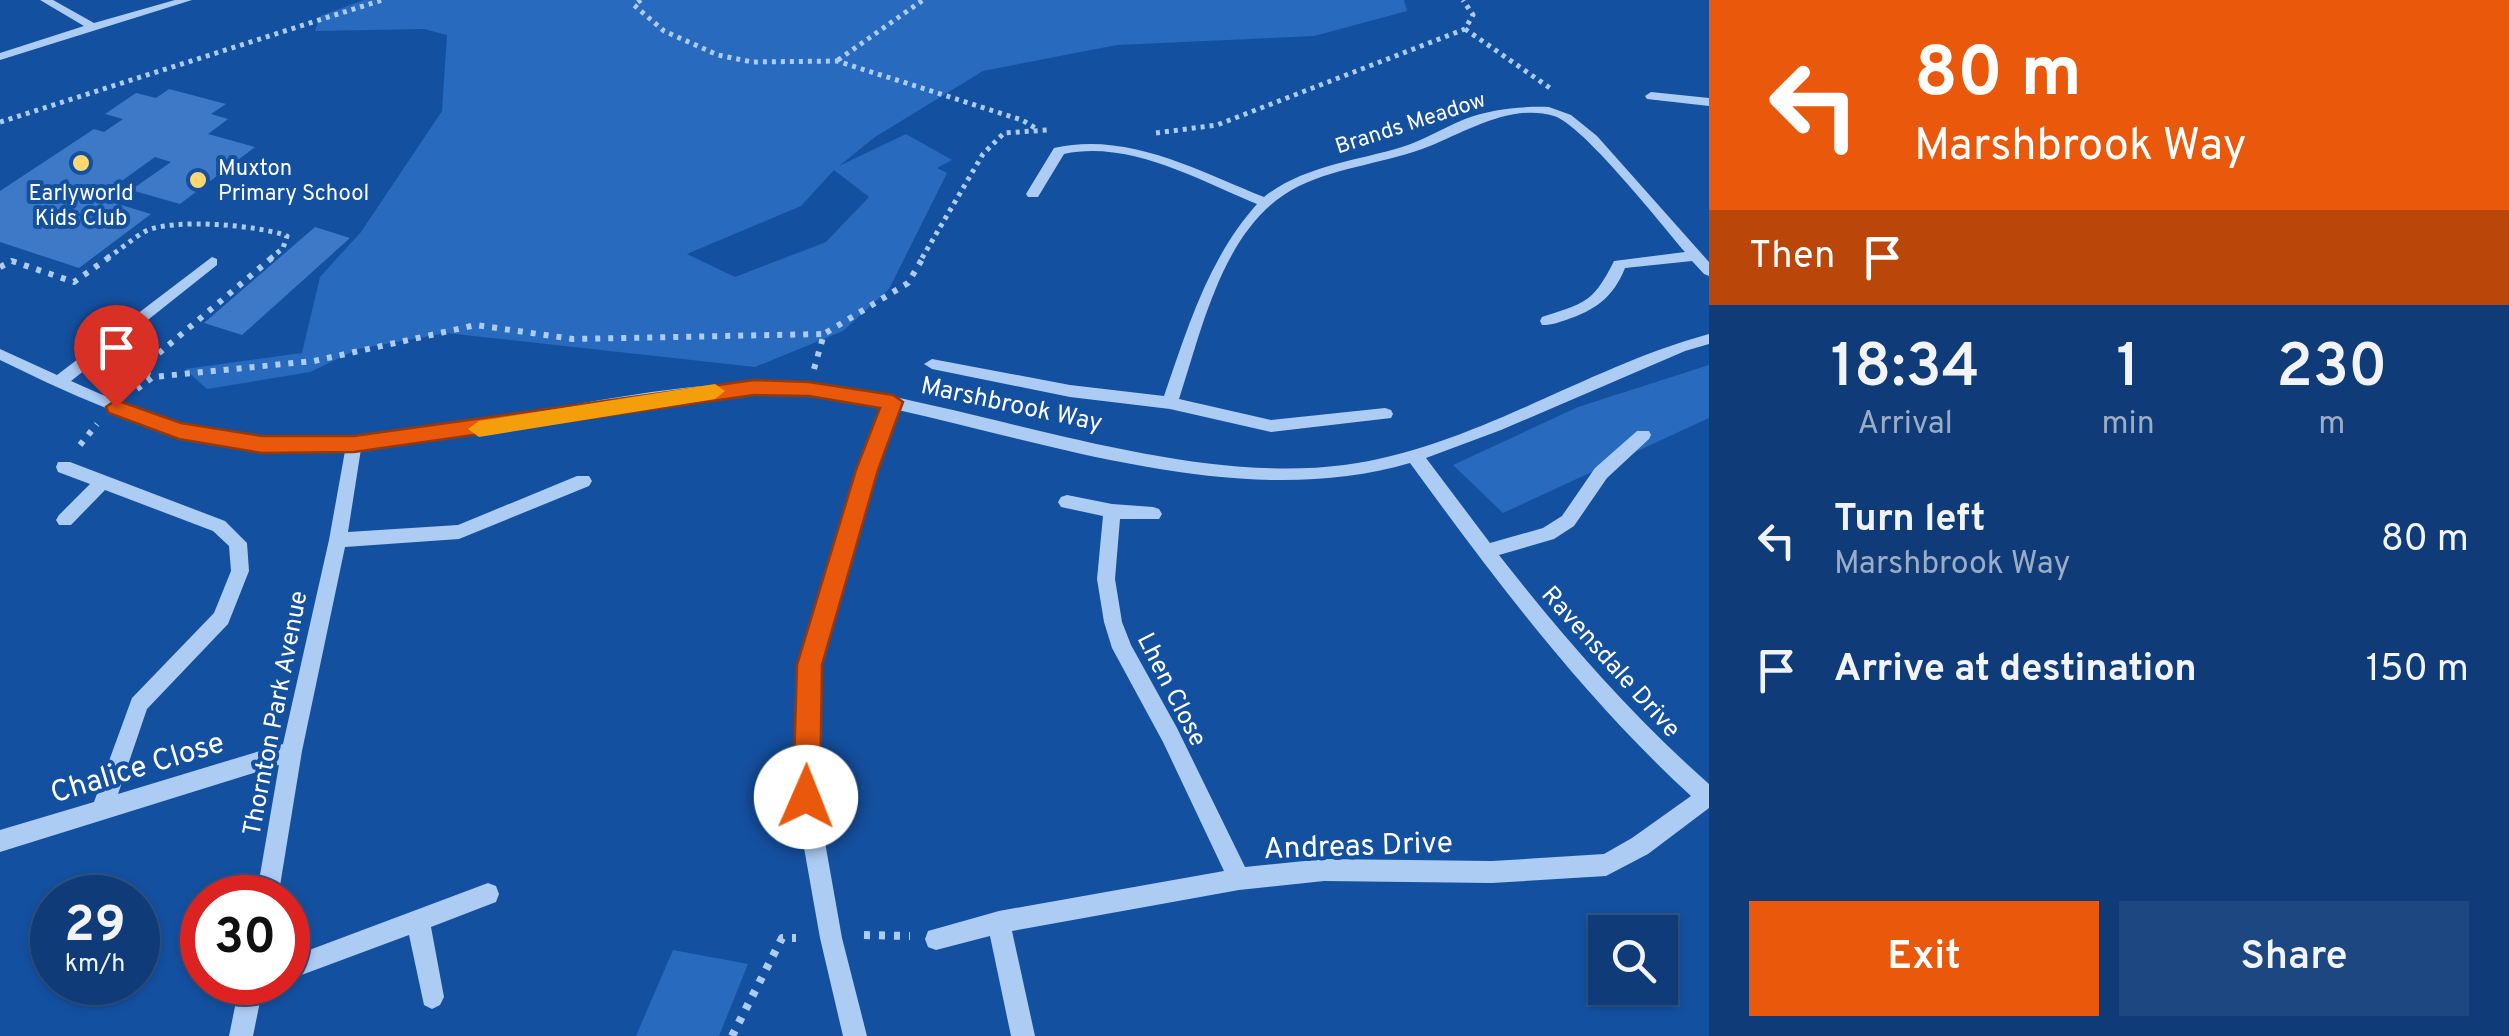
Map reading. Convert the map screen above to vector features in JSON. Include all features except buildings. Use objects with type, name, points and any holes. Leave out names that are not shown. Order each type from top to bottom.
[{"type":"street","points":[[45,0],[93,27]]},
{"type":"street","points":[[0,57],[187,0]]},
{"type":"street","points":[[1651,96],[1709,102]]},
{"type":"street","name":"Brands Meadow","points":[[1170,404],[1208,292],[1233,240],[1265,202],[1294,183],[1424,144],[1478,119],[1547,110],[1559,113],[1593,139],[1709,271]]},
{"type":"street","points":[[1033,194],[1051,160],[1071,146],[1108,147],[1265,202]]},
{"type":"street","points":[[1161,164],[1170,148]]},
{"type":"street","points":[[1547,320],[1595,304],[1612,288],[1619,264],[1693,256]]},
{"type":"street","points":[[60,381],[212,262]]},
{"type":"street","name":"Marshbrook Way","points":[[0,354],[179,431],[262,444],[354,444],[754,388],[809,389],[893,402],[1160,461],[1314,474],[1416,458],[1680,347],[1709,339]]},
{"type":"street","points":[[932,364],[1070,391],[1170,404],[1272,426],[1385,414]]},
{"type":"street","points":[[855,1036],[806,797],[810,665],[867,470],[893,402]]},
{"type":"street","points":[[1485,552],[1548,534],[1568,521],[1601,473],[1643,435]]},
{"type":"street","name":"Thornton Park Avenue","points":[[271,875],[354,444]]},
{"type":"street","name":"Ravensdale Drive","points":[[1416,458],[1541,625],[1614,706],[1708,798]]},
{"type":"street","points":[[64,466],[219,526],[238,543],[240,572],[221,618],[139,704],[102,809]]},
{"type":"street","points":[[66,520],[103,481]]},
{"type":"street","points":[[338,540],[458,532],[584,482]]},
{"type":"street","points":[[1068,502],[1153,514]]},
{"type":"street","name":"Lhen Close","points":[[1112,511],[1106,579],[1112,622],[1239,878]]},
{"type":"street","name":"Chalice Close","points":[[0,841],[292,751]]},
{"type":"street","name":"Andreas Drive","points":[[936,939],[999,922],[1239,878],[1324,870],[1492,872],[1606,865],[1708,798]]},
{"type":"street","points":[[310,961],[488,894]]},
{"type":"street","points":[[418,920],[432,997]]},
{"type":"street","points":[[999,922],[1022,1036]]},
{"type":"street","points":[[240,1036],[247,1005]]},
{"type":"path","points":[[0,122],[382,0]]},
{"type":"path","points":[[641,0],[634,5],[664,31],[718,55],[752,62],[837,61],[1022,120],[1038,130]]},
{"type":"path","points":[[837,61],[923,0]]},
{"type":"path","points":[[1465,29],[1562,96]]},
{"type":"path","points":[[128,396],[152,377],[314,361],[476,325],[573,339],[824,334]]},
{"type":"path","points":[[109,355],[152,377]]},
{"type":"path","points":[[864,934],[936,939]]},
{"type":"path","points":[[732,1036],[782,938],[796,938]]},
{"type":"shaded area","points":[[364,0],[1404,0],[1407,11],[1314,36],[1117,45],[983,71],[875,137],[839,166],[906,134],[952,160],[937,168],[947,173],[889,289],[843,331],[755,367],[446,333],[358,349],[310,372],[207,389],[185,369],[302,353],[320,277],[361,232],[442,111],[447,35],[424,29],[315,31],[320,16]],"holes":[[[834,170],[869,197],[826,242],[735,277],[687,254],[801,206]]]},
{"type":"shaded area","points":[[1709,365],[1709,418],[1503,513],[1453,465],[1578,407]]},
{"type":"shaded area","points":[[673,950],[748,964],[719,1036],[636,1036]]},
{"type":"slow traffic","points":[[479,429],[715,391]]},
{"type":"place","name":"Earlyworld Kids Club","points":[[81,163]]},
{"type":"place","name":"Muxton Primary School","points":[[198,180]]},
{"type":"route","points":[[116,407],[179,431],[262,444],[354,444],[488,428],[684,394],[754,388],[809,389],[893,402],[867,470],[810,665],[806,797]]}]
